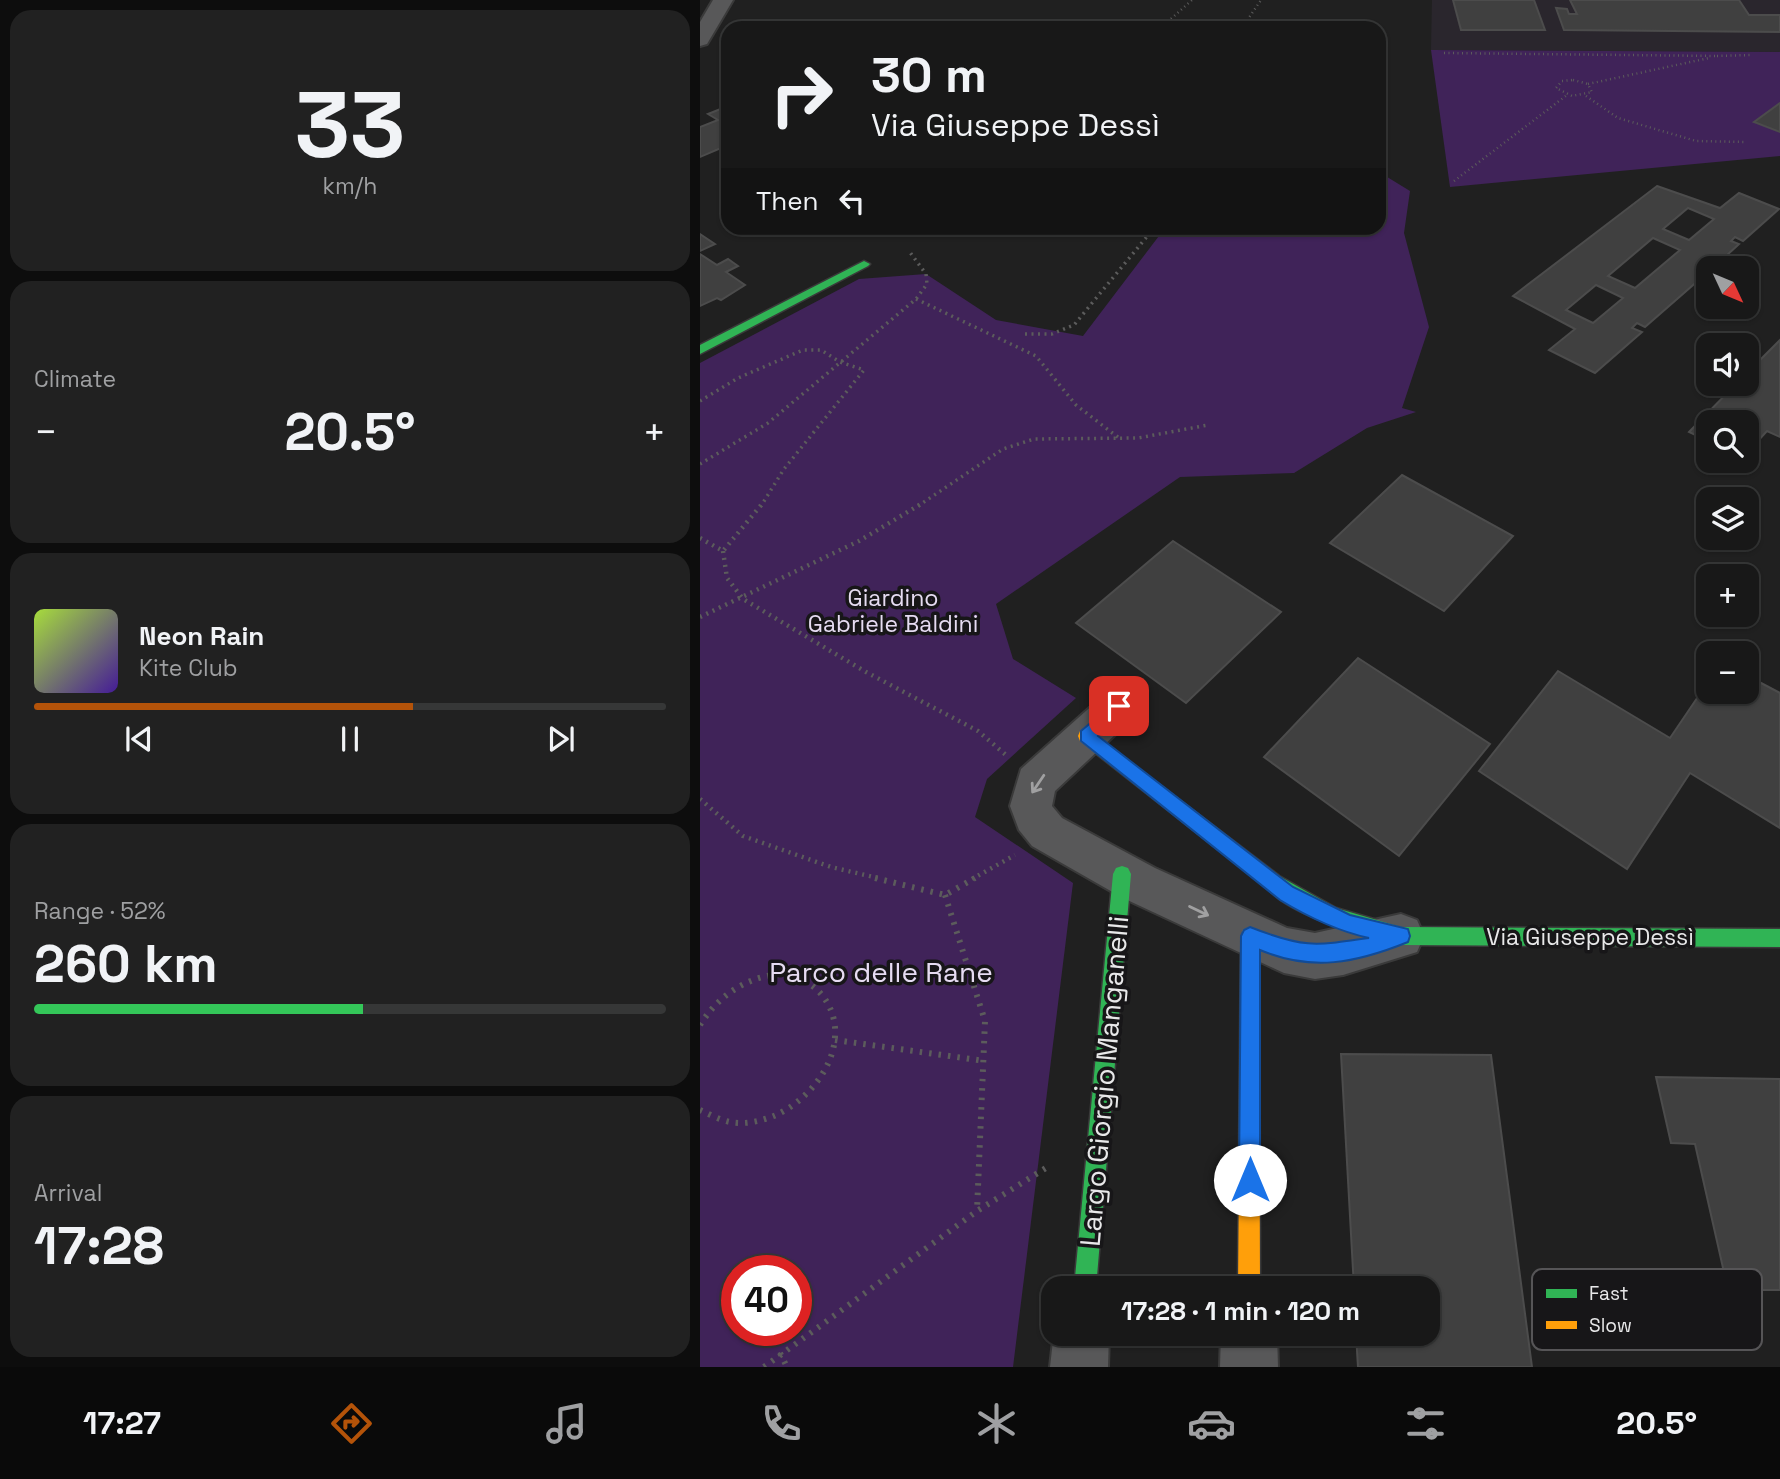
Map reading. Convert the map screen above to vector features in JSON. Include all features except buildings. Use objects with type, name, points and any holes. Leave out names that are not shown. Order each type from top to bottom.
[{"type":"street","points":[[700,40],[723,0]]},
{"type":"street","points":[[700,349],[864,264]]},
{"type":"street","points":[[1047,832],[1034,816],[1031,806],[1036,782],[1119,706]]},
{"type":"street","name":"Via Giuseppe Dessì","points":[[1086,736],[1287,894],[1310,908],[1349,924],[1401,936],[1780,938]]},
{"type":"street","name":"Via Giuseppe Dessì","points":[[1047,832],[1122,874],[1284,950],[1315,956],[1370,947],[1401,936]]},
{"type":"street","name":"Largo Giorgio Manganelli","points":[[1086,1276],[1122,874]]},
{"type":"street","points":[[1250,936],[1250,1276]]},
{"type":"street","points":[[1079,1367],[1080,1346]]},
{"type":"street","points":[[1250,1346],[1250,1367]]},
{"type":"path","points":[[1169,21],[1192,0]]},
{"type":"path","points":[[1247,21],[1261,0]]},
{"type":"path","points":[[1444,53],[1752,55]]},
{"type":"path","points":[[1718,56],[1588,84],[1573,80],[1558,83],[1556,88],[1567,95],[1586,96],[1618,118],[1696,142],[1745,142]]},
{"type":"path","points":[[1586,96],[1592,92],[1588,84]]},
{"type":"path","points":[[1454,181],[1567,95]]},
{"type":"path","points":[[1025,334],[1052,334],[1074,325],[1148,235]]},
{"type":"path","points":[[700,464],[768,423],[916,299],[927,284],[926,274],[909,251]]},
{"type":"path","points":[[916,299],[1036,356],[1076,405],[1120,439]]},
{"type":"path","points":[[700,401],[738,378],[803,350],[821,350],[840,362],[864,370],[784,469],[768,497],[723,551],[727,578],[743,599],[866,672],[978,731],[1036,782]]},
{"type":"path","points":[[700,617],[743,599],[859,541],[956,482],[1003,449],[1034,439],[1120,439],[1162,435],[1208,425]]},
{"type":"path","points":[[700,538],[723,551]]},
{"type":"path","points":[[700,799],[743,836],[831,867],[945,895],[1004,863],[1047,832]]},
{"type":"path","points":[[945,895],[985,1021],[977,1211]]},
{"type":"path","points":[[700,1025],[723,998],[745,983],[769,976],[792,976],[812,983],[827,996],[835,1016],[835,1040],[827,1065],[813,1088],[791,1109],[766,1121],[740,1126],[717,1122],[700,1111]]},
{"type":"path","points":[[835,1040],[985,1061]]},
{"type":"path","points":[[764,1367],[977,1211],[1098,1135]]},
{"type":"path","points":[[780,1353],[787,1367]]},
{"type":"shaded area","points":[[1432,0],[1780,0],[1780,52],[1431,50]]},
{"type":"green space","points":[[1431,50],[1780,52],[1780,103],[1755,122],[1780,132],[1780,156],[1450,187]]},
{"type":"green space","name":"Parco delle Rane","points":[[1386,176],[1410,191],[1404,233],[1429,327],[1402,408],[1416,412],[1367,428],[1294,473],[1180,477],[996,604],[1013,659],[1076,698],[987,779],[975,817],[1073,883],[1013,1367],[700,1367],[700,363],[859,279],[926,274],[996,320],[1083,336],[1160,235],[1386,235]]},
{"type":"traffic: fast","points":[[700,350],[864,264]]},
{"type":"traffic: fast","points":[[1086,1276],[1122,874]]},
{"type":"traffic: fast","points":[[1272,881],[1302,901],[1333,916],[1401,936],[1780,938]]},
{"type":"traffic: slow","points":[[1086,736],[1272,881]]},
{"type":"traffic: slow","points":[[1249,1276],[1250,936]]},
{"type":"route","points":[[1119,706],[1086,736],[1287,894],[1310,908],[1349,924],[1401,936],[1370,947],[1315,956],[1284,950],[1250,936],[1250,1180]]},
{"type":"park label","name":"Giardino Gabriele Baldini","points":[[893,611]]}]
